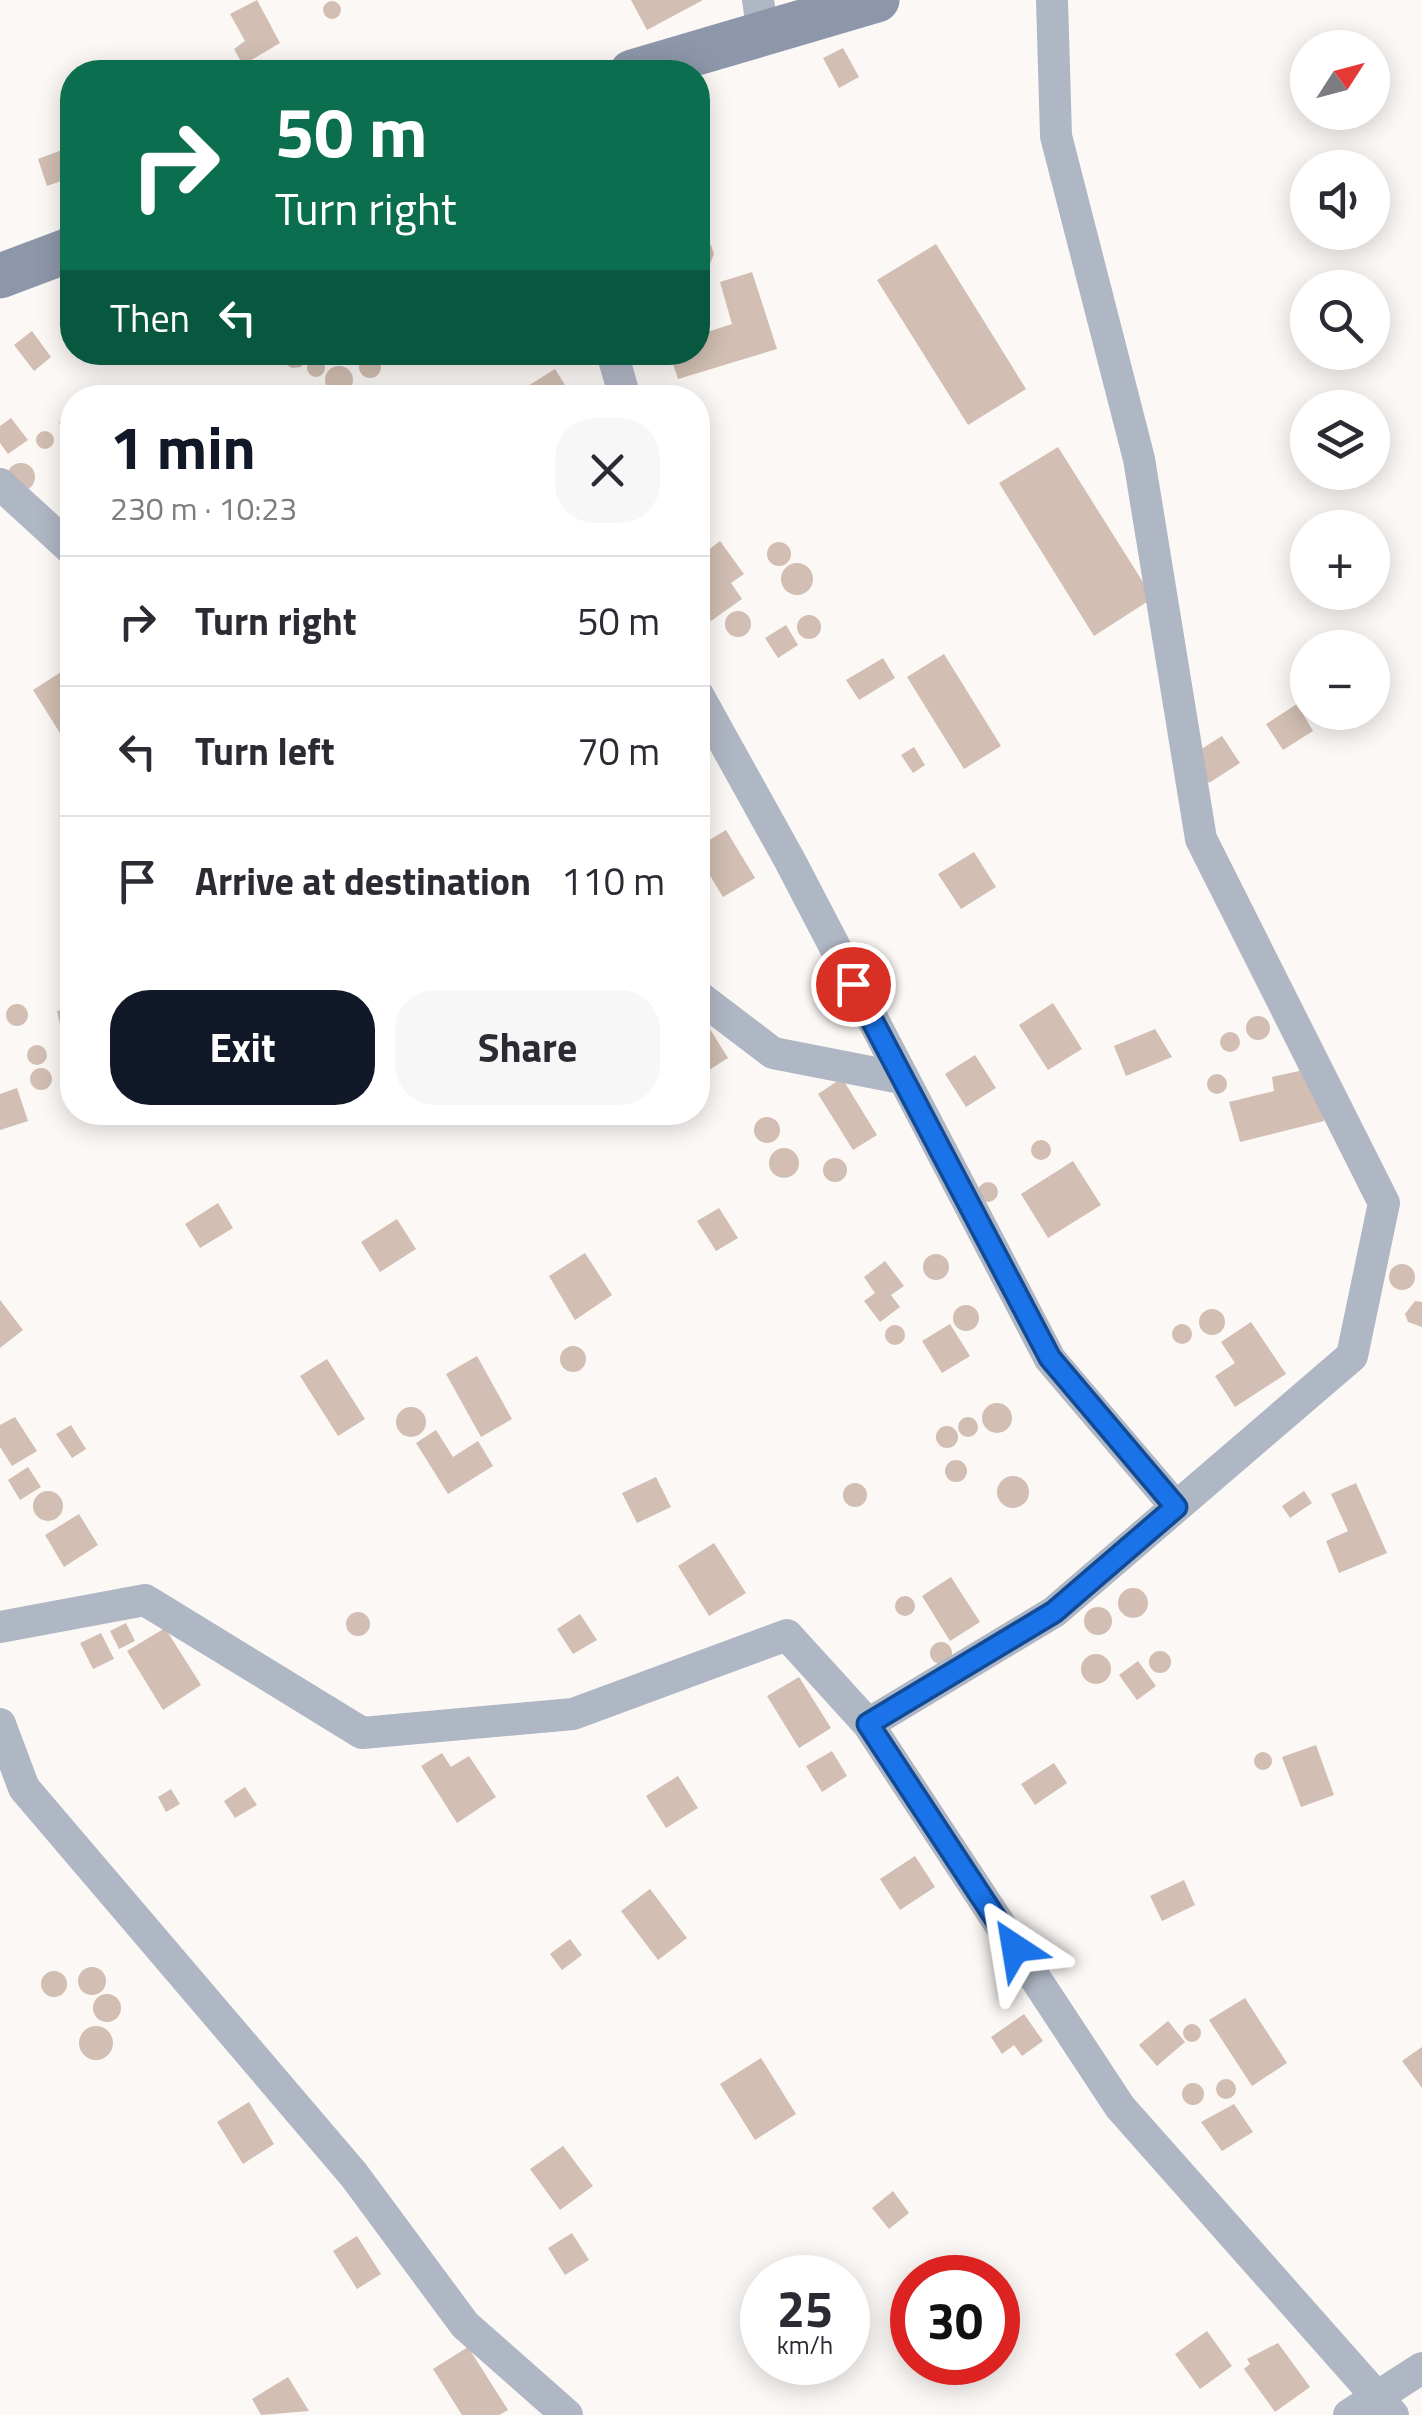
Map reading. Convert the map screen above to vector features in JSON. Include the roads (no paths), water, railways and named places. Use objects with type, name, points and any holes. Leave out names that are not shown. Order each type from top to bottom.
[{"type":"street","points":[[660,60],[760,17],[877,0]]},
{"type":"street","points":[[868,1724],[1054,1612],[1352,1356],[1384,1203],[1202,838],[1139,459],[1056,136],[1052,0]]},
{"type":"street","points":[[0,276],[60,253]]},
{"type":"street","points":[[0,484],[60,539]]},
{"type":"street","points":[[710,716],[789,858],[1050,1358],[1176,1507]]},
{"type":"street","points":[[710,1005],[773,1053],[901,1078]]},
{"type":"street","points":[[0,1627],[145,1600],[362,1734],[573,1714],[787,1635],[868,1724],[1120,2108],[1384,2406]]},
{"type":"street","points":[[0,1724],[12,1793],[354,2175],[465,2325],[566,2415]]},
{"type":"street","points":[[1348,2415],[1384,2406],[1422,2368]]}]
